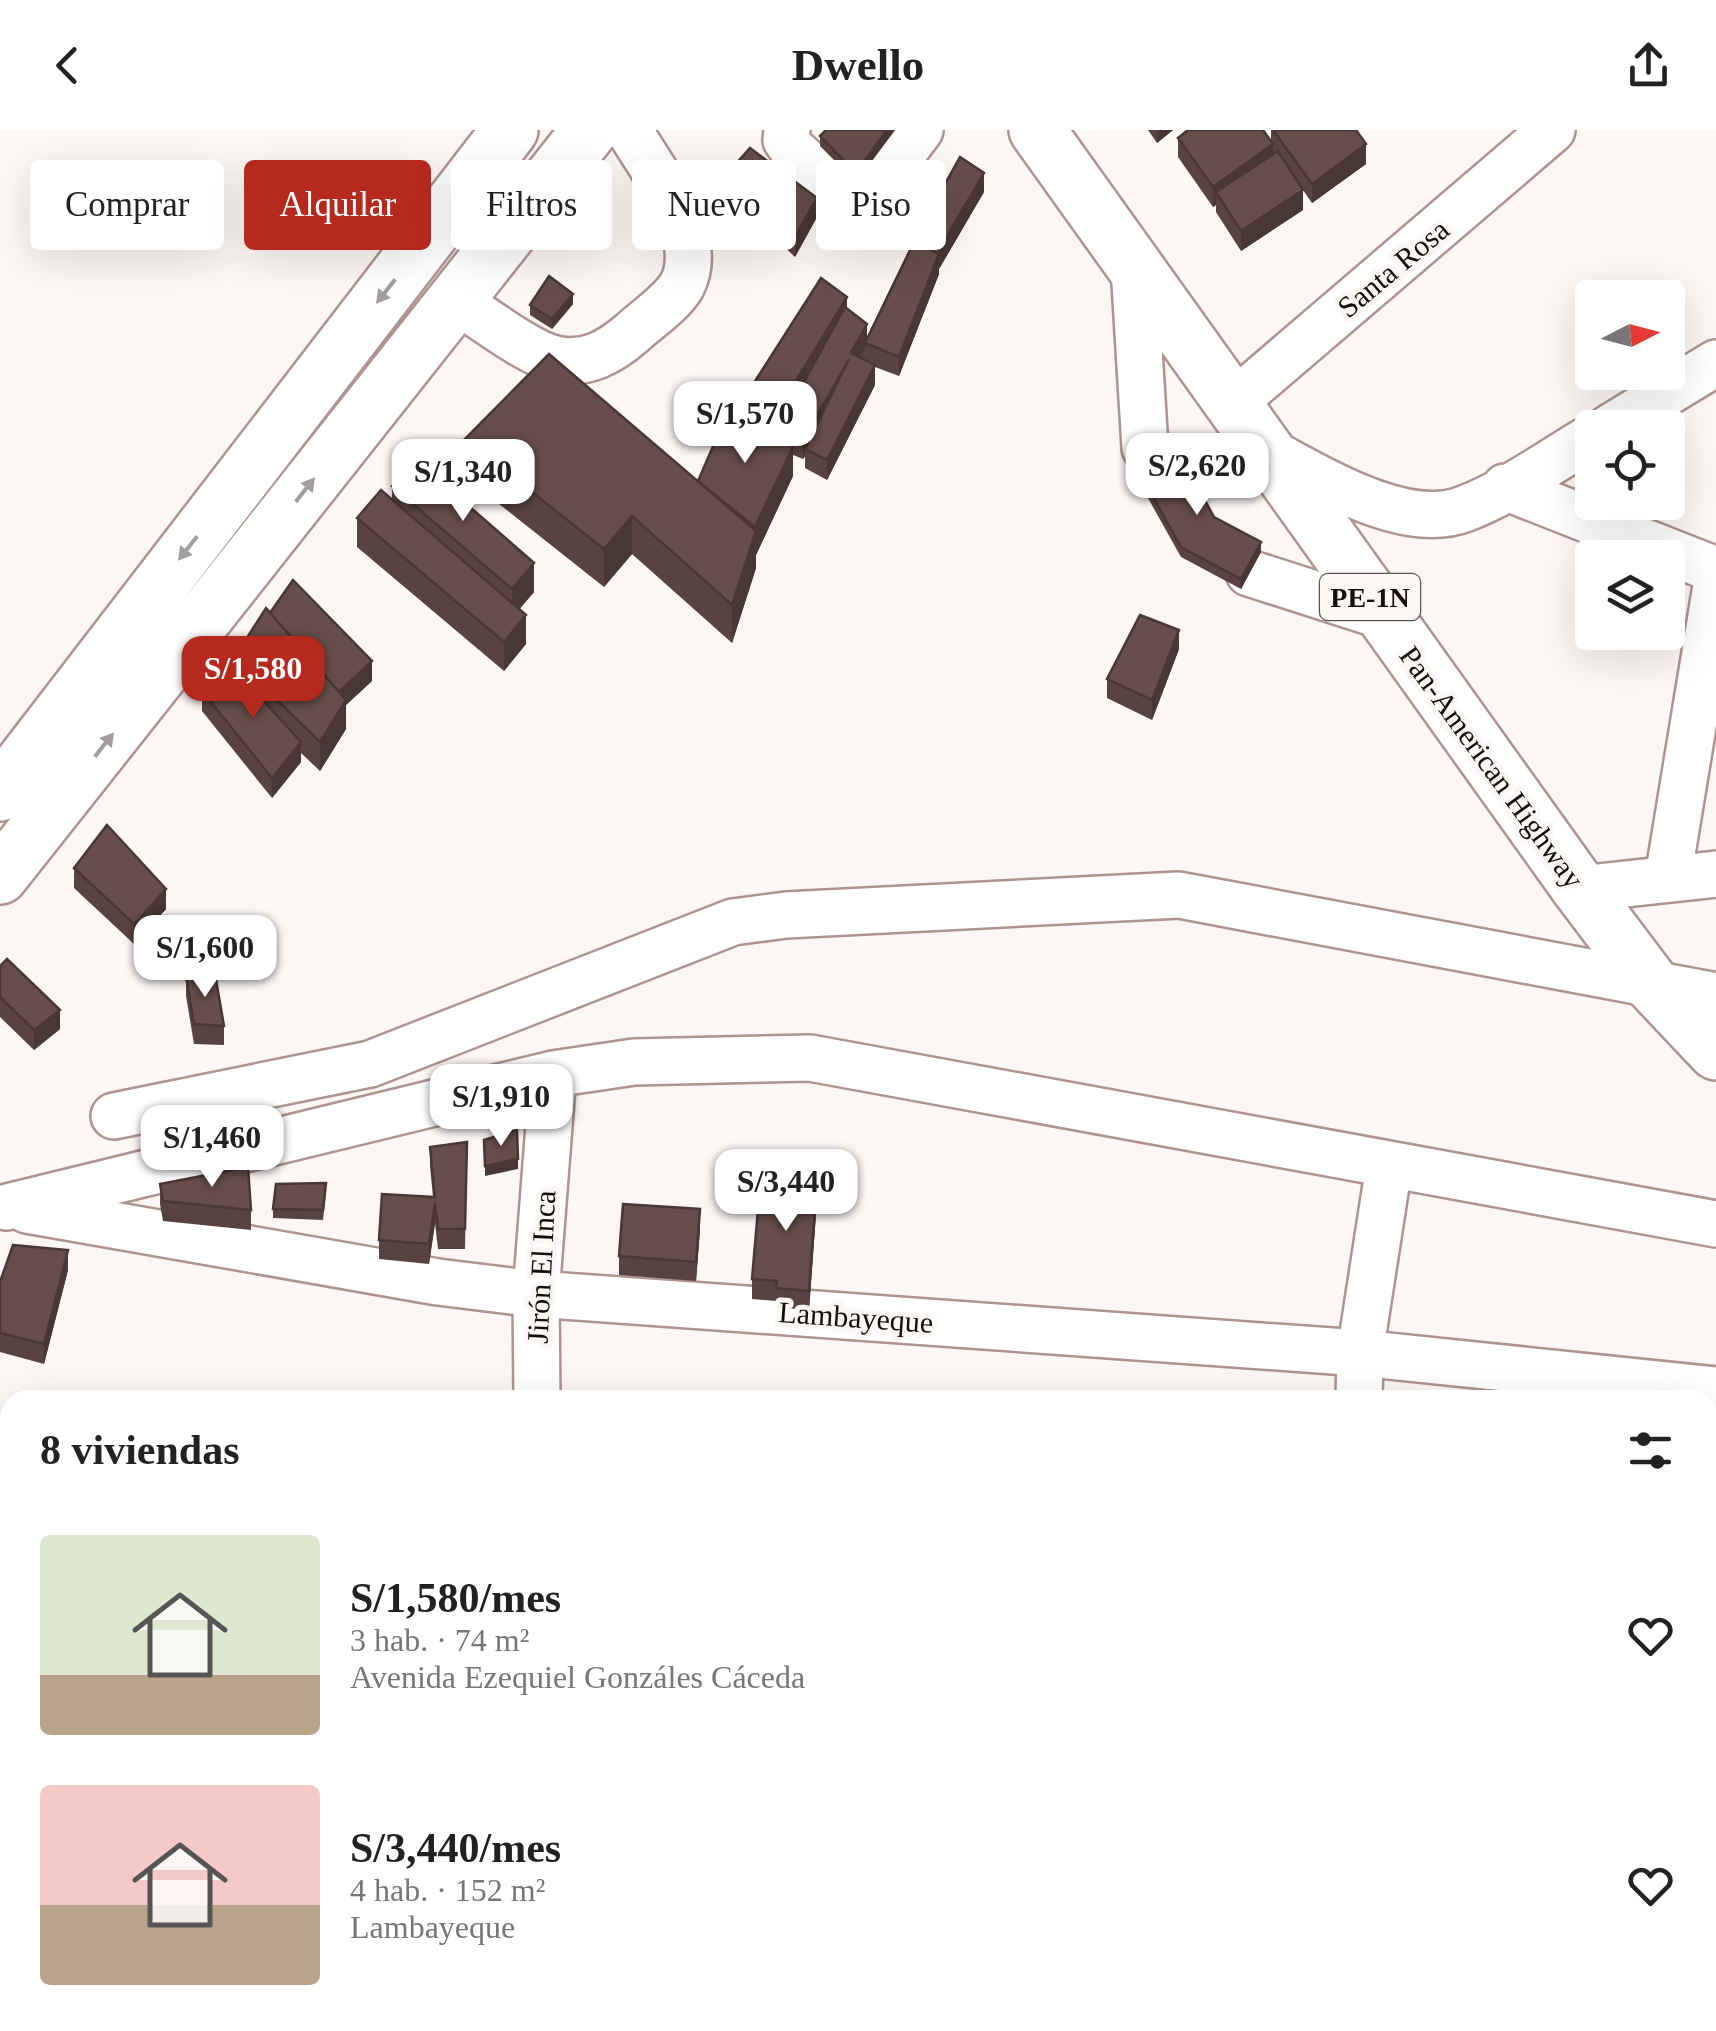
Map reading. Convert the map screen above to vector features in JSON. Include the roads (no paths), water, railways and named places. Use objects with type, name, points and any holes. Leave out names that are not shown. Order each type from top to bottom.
[{"type":"main road","points":[[0,876],[27,786],[510,130]]},
{"type":"main road","points":[[27,786],[470,282],[590,130]]},
{"type":"main road","name":"Pan-American Highway","points":[[1038,130],[1580,889],[1652,983],[1716,1052]]},
{"type":"main road","points":[[436,227],[470,282]]},
{"type":"street","points":[[470,282],[553,359],[581,360],[610,352],[680,288],[688,268],[686,242],[673,208],[629,130]]},
{"type":"street","points":[[787,130],[786,140],[793,150],[853,204],[864,206],[920,130]]},
{"type":"street","name":"Santa Rosa","points":[[1232,404],[1552,130]]},
{"type":"street","points":[[1134,267],[1144,448],[1162,470]]},
{"type":"street","points":[[1639,410],[1716,363]]},
{"type":"street","points":[[1264,450],[1354,496],[1426,516],[1461,511],[1575,447]]},
{"type":"street","points":[[1506,487],[1716,570]]},
{"type":"street","points":[[1249,572],[1384,616]]},
{"type":"street","points":[[1668,878],[1716,586]]},
{"type":"street","points":[[1580,889],[1716,874]]},
{"type":"street","points":[[114,1116],[370,1064],[733,922],[786,914],[1179,895],[1716,996]]},
{"type":"street","points":[[4,1206],[553,1074],[634,1062],[810,1058],[1716,1224]]},
{"type":"street","name":"Jirón El Inca","points":[[537,1390],[536,1294],[553,1074]]},
{"type":"street","points":[[1358,1390],[1360,1353],[1390,1166]]},
{"type":"street","name":"Lambayeque","points":[[4,1206],[438,1282],[536,1294],[1360,1353],[1716,1390]]}]
